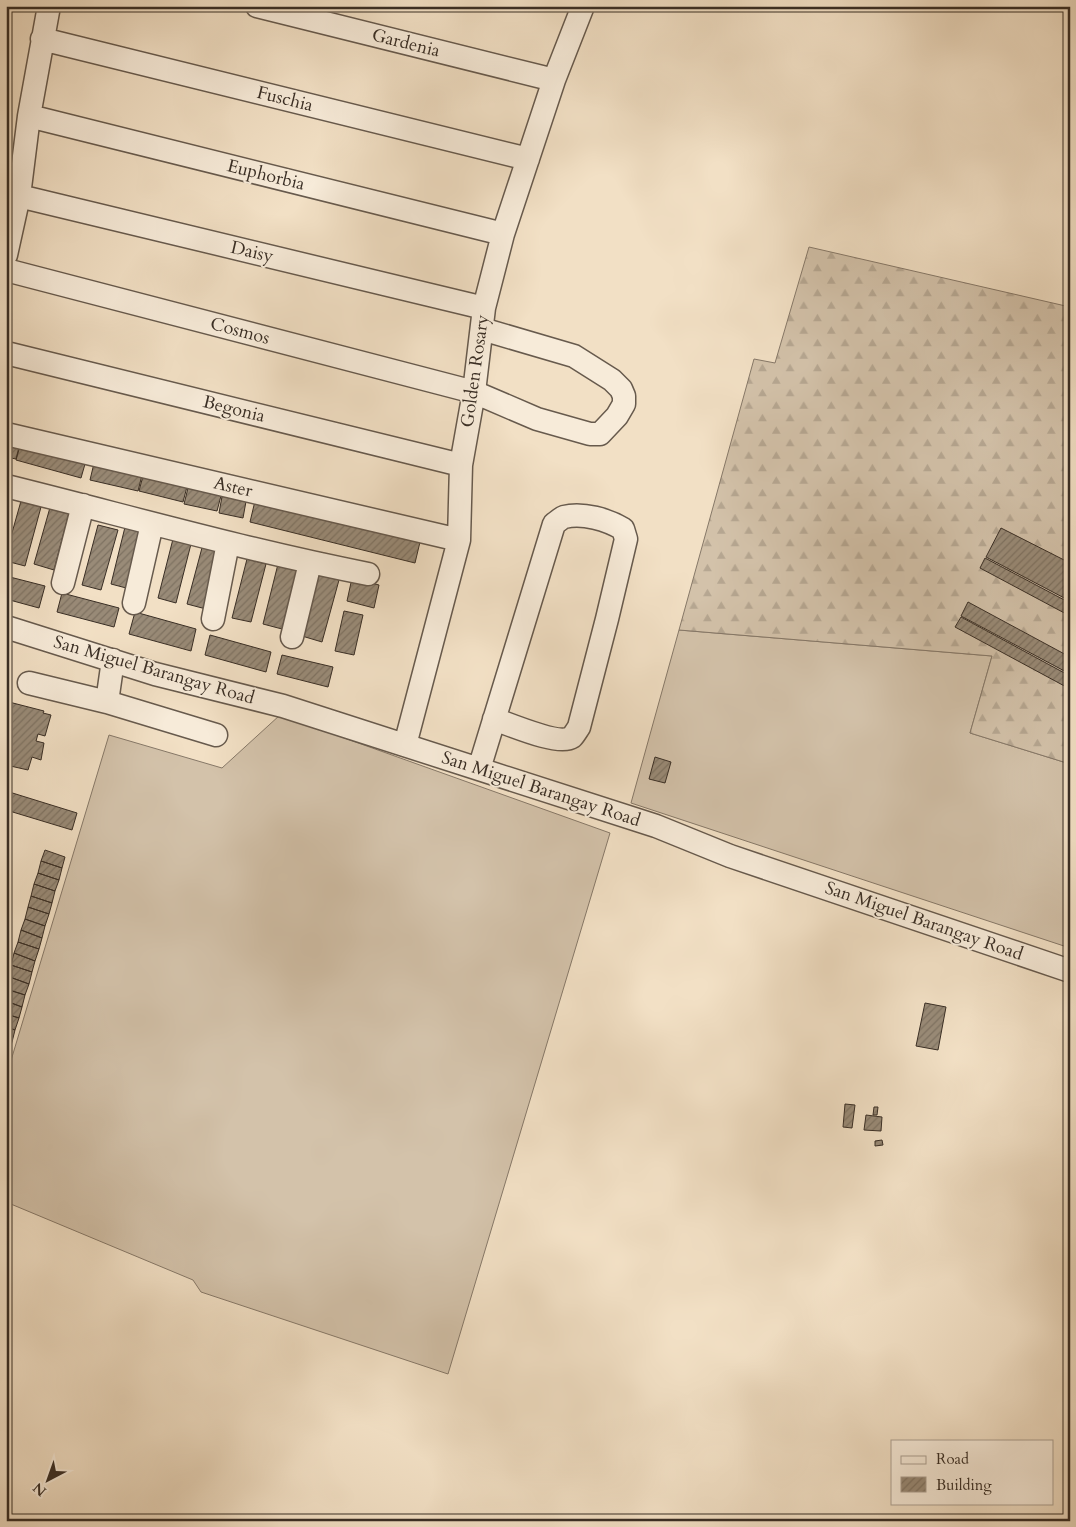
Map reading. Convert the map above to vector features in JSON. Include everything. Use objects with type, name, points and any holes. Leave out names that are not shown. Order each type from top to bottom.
[{"type":"street","points":[[6,255],[19,196],[29,116],[49,6]]},
{"type":"street","name":"Gardenia","points":[[257,6],[554,80]]},
{"type":"street","name":"Golden Rosary","points":[[405,745],[459,540],[461,465],[474,392],[483,318],[503,234],[554,80],[582,7]]},
{"type":"street","name":"Fuschia","points":[[42,40],[528,159]]},
{"type":"street","name":"Euphorbia","points":[[29,116],[503,234]]},
{"type":"street","name":"Daisy","points":[[19,196],[483,318],[574,356],[612,380],[621,389],[624,396],[624,404],[608,427],[600,434],[590,434],[537,419],[474,392]]},
{"type":"street","name":"Cosmos","points":[[6,270],[474,392]]},
{"type":"street","name":"Begonia","points":[[6,353],[461,465]]},
{"type":"street","name":"Aster","points":[[6,434],[459,540]]},
{"type":"street","points":[[6,486],[310,563],[368,574]]},
{"type":"street","points":[[63,584],[83,505]]},
{"type":"street","points":[[479,769],[494,719],[550,533],[554,524],[564,517],[584,516],[613,523],[624,529],[626,539],[579,727],[572,737],[564,740],[548,738],[494,719]]},
{"type":"street","points":[[134,603],[152,524]]},
{"type":"street","points":[[213,619],[228,543]]},
{"type":"street","points":[[292,638],[310,563]]},
{"type":"street","name":"San Miguel Barangay Road","points":[[6,627],[156,674],[283,706],[656,826],[730,856],[1070,971]]},
{"type":"street","points":[[107,702],[113,660]]},
{"type":"street","points":[[29,683],[107,702],[216,735]]},
{"type":"green space","points":[[809,247],[1070,307],[1070,764],[970,733],[992,656],[679,630],[754,359],[775,363]]},
{"type":"green space","points":[[679,630],[992,656],[970,733],[1070,764],[1070,948],[631,803]]},
{"type":"green space","points":[[280,715],[610,833],[448,1374],[201,1292],[193,1280],[6,1202],[6,1077],[109,735],[222,768]]},
{"type":"building","points":[[6,436],[21,439],[16,459],[6,457]]},
{"type":"building","points":[[22,439],[87,457],[81,478],[16,460]]},
{"type":"building","points":[[95,459],[143,471],[138,491],[90,480]]},
{"type":"building","points":[[144,472],[188,483],[183,502],[139,491]]},
{"type":"building","points":[[189,484],[222,492],[217,511],[184,504]]},
{"type":"building","points":[[223,491],[247,496],[243,518],[219,513]]},
{"type":"building","points":[[21,501],[41,507],[25,566],[6,561],[6,554]]},
{"type":"building","points":[[255,501],[420,542],[415,563],[250,522]]},
{"type":"building","points":[[51,504],[70,509],[54,570],[34,564]]},
{"type":"building","points":[[126,523],[145,528],[130,589],[111,584]]},
{"type":"building","points":[[98,525],[118,530],[101,590],[82,585]]},
{"type":"building","points":[[1001,528],[1070,563],[1070,601],[986,557]]},
{"type":"building","points":[[173,539],[191,544],[176,603],[158,598]]},
{"type":"building","points":[[203,544],[221,548],[206,609],[187,604]]},
{"type":"building","points":[[985,558],[1070,603],[1070,616],[980,568]]},
{"type":"building","points":[[247,559],[266,564],[251,622],[232,618]]},
{"type":"building","points":[[278,564],[297,569],[282,629],[263,624]]},
{"type":"building","points":[[319,575],[339,580],[322,642],[302,636]]},
{"type":"building","points":[[6,576],[45,586],[39,608],[6,599]]},
{"type":"building","points":[[352,578],[379,585],[374,608],[347,601]]},
{"type":"building","points":[[62,593],[119,608],[114,627],[57,612]]},
{"type":"building","points":[[968,602],[1070,657],[1070,674],[961,616]]},
{"type":"building","points":[[344,611],[363,615],[354,655],[335,651]]},
{"type":"building","points":[[135,612],[196,629],[191,651],[129,634]]},
{"type":"building","points":[[961,617],[1070,676],[1070,689],[955,627]]},
{"type":"building","points":[[210,635],[271,652],[266,672],[205,655]]},
{"type":"building","points":[[282,655],[333,667],[328,687],[277,674]]},
{"type":"building","points":[[9,702],[44,711],[43,713],[51,715],[45,736],[38,734],[36,741],[44,743],[41,760],[32,757],[28,770],[6,765],[6,714]]},
{"type":"building","points":[[655,757],[671,762],[665,783],[649,779]]},
{"type":"building","points":[[6,791],[77,813],[72,830],[6,810]]},
{"type":"building","points":[[45,850],[65,857],[62,868],[41,861]]},
{"type":"building","points":[[41,861],[62,868],[59,880],[38,873]]},
{"type":"building","points":[[38,873],[59,880],[55,891],[34,884]]},
{"type":"building","points":[[34,884],[55,891],[52,903],[31,896]]},
{"type":"building","points":[[31,896],[52,903],[49,914],[28,907]]},
{"type":"building","points":[[28,907],[49,914],[45,926],[25,919]]},
{"type":"building","points":[[25,919],[45,926],[42,938],[21,930]]},
{"type":"building","points":[[21,930],[42,938],[39,949],[18,942]]},
{"type":"building","points":[[18,942],[39,949],[35,961],[14,953]]},
{"type":"building","points":[[14,953],[35,961],[32,972],[11,965]]},
{"type":"building","points":[[11,965],[32,972],[29,984],[7,976]]},
{"type":"building","points":[[7,976],[29,984],[25,995],[6,989]]},
{"type":"building","points":[[6,989],[25,995],[22,1007],[6,1001]]},
{"type":"building","points":[[6,1001],[22,1007],[19,1018],[6,1014]]},
{"type":"building","points":[[925,1003],[946,1007],[938,1050],[916,1046]]},
{"type":"building","points":[[6,1014],[19,1018],[15,1030],[6,1027]]},
{"type":"building","points":[[6,1027],[15,1030],[12,1042],[6,1040]]},
{"type":"building","points":[[6,1040],[12,1042],[9,1053],[6,1052]]},
{"type":"building","points":[[845,1104],[855,1105],[852,1128],[843,1127]]},
{"type":"building","points":[[874,1107],[878,1107],[877,1115],[873,1115]]},
{"type":"building","points":[[866,1115],[882,1117],[881,1131],[864,1130]]},
{"type":"building","points":[[882,1140],[883,1145],[875,1146],[875,1141]]}]
